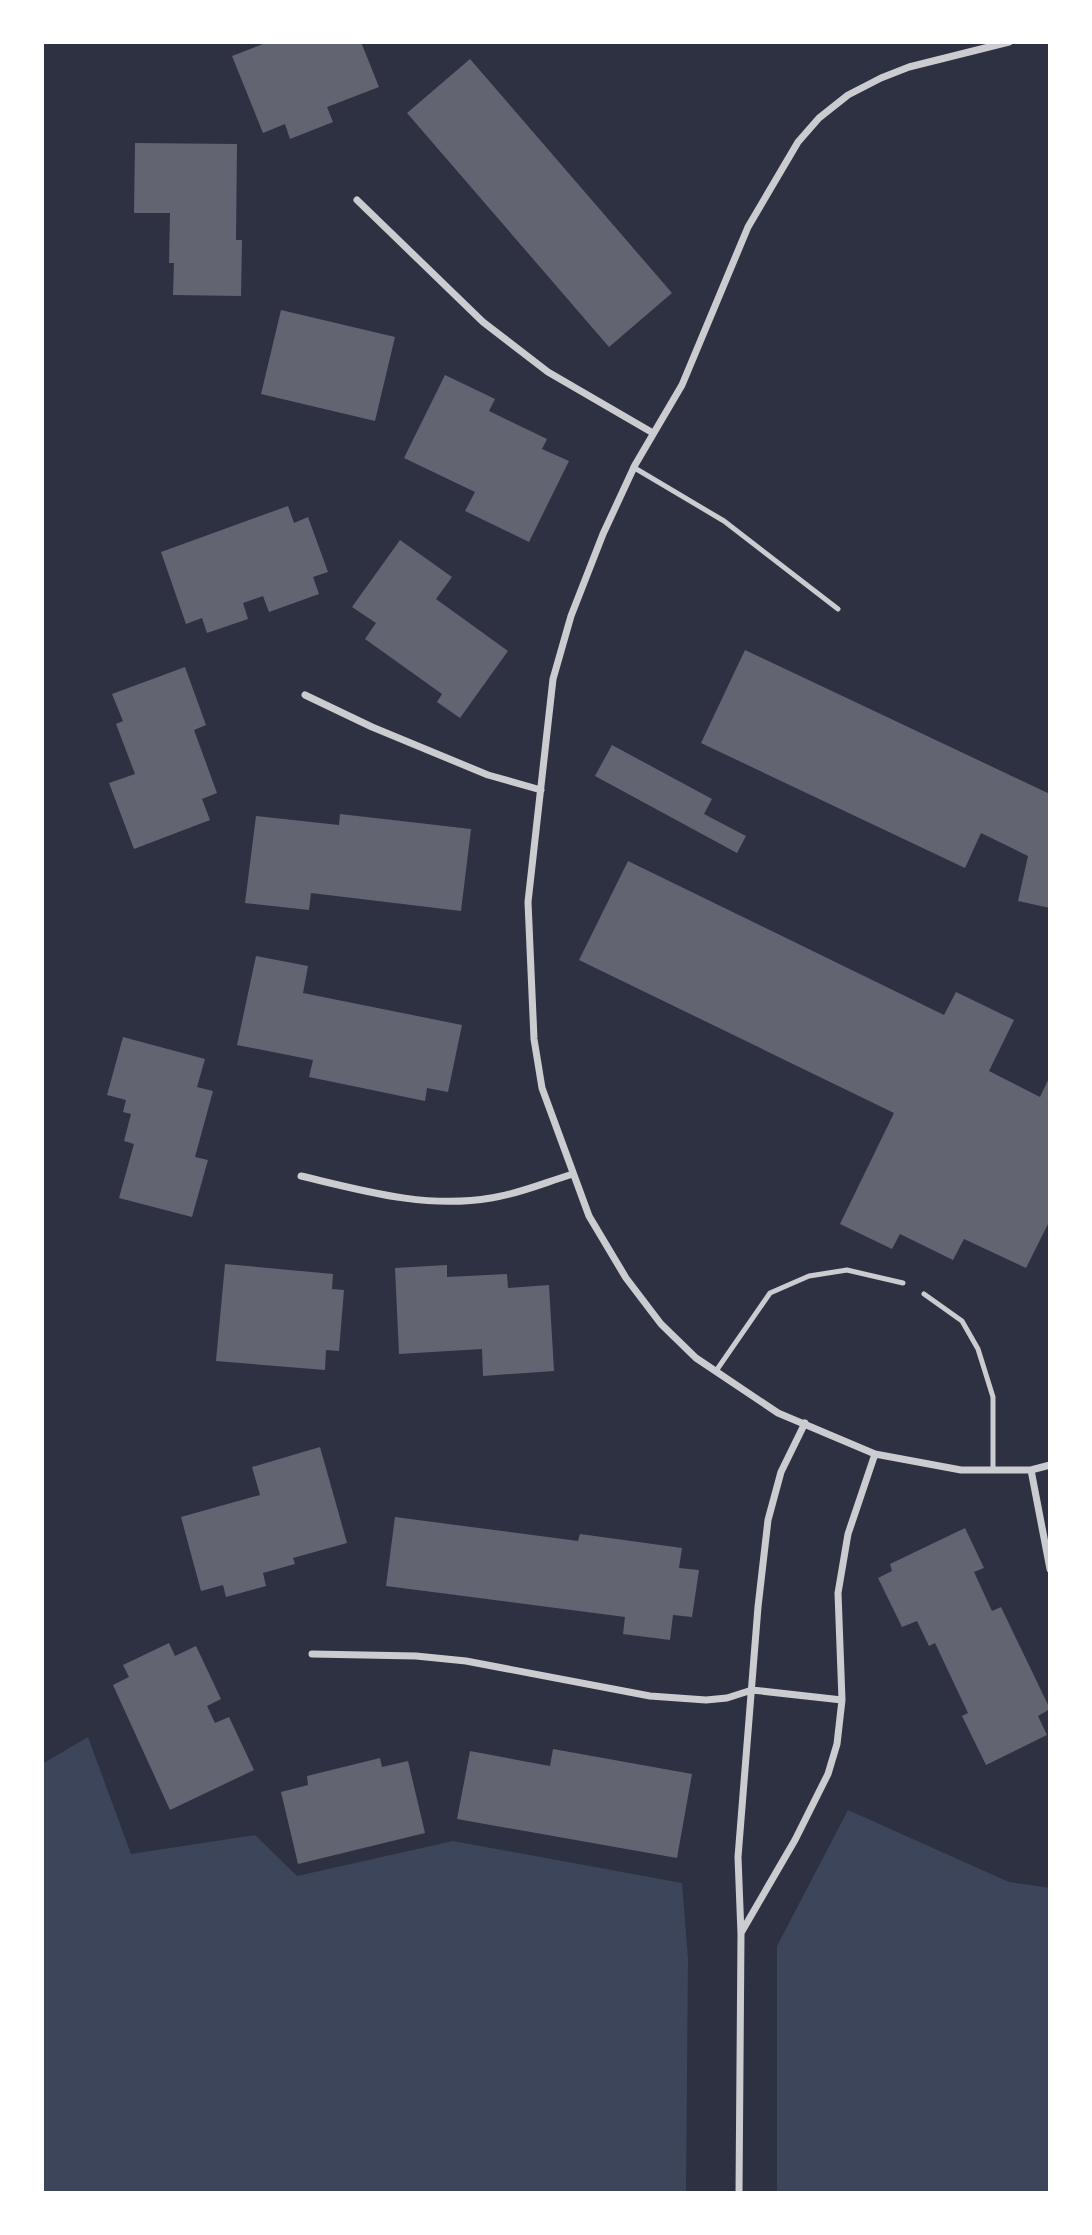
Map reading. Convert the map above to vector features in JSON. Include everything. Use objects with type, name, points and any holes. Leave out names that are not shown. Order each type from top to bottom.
[{"type":"street","points":[[1009,42],[900,70],[848,95],[819,118],[798,142],[748,227],[681,385],[634,467],[603,534],[568,629],[554,679],[528,902],[534,1039],[542,1088],[589,1216],[626,1278],[661,1324],[696,1358],[778,1413],[875,1454],[961,1470],[1031,1470],[1050,1465]]},
{"type":"street","points":[[357,200],[483,322],[548,372],[653,433]]},
{"type":"street","points":[[305,695],[372,727],[488,775],[541,790]]},
{"type":"street","points":[[301,1176],[397,1199],[453,1202],[492,1198],[573,1174]]},
{"type":"street","points":[[739,2193],[741,1934],[738,1857],[758,1607],[768,1520],[781,1472],[805,1423]]},
{"type":"street","points":[[741,1934],[795,1840],[828,1774],[837,1744],[842,1700],[838,1593],[848,1534],[875,1454]]},
{"type":"street","points":[[1031,1470],[1050,1569]]},
{"type":"street","points":[[312,1654],[416,1656],[467,1661],[650,1696],[706,1700],[727,1698],[752,1690],[842,1700]]},
{"type":"lane","points":[[634,467],[724,521],[838,609]]},
{"type":"lane","points":[[716,1371],[770,1293],[809,1276],[846,1270],[903,1283]]},
{"type":"lane","points":[[924,1294],[962,1321],[978,1349],[993,1396],[993,1470]]},
{"type":"shaded area","points":[[88,1737],[131,1854],[255,1835],[297,1876],[453,1841],[682,1883],[688,1959],[686,2193],[42,2193],[42,1764]]},
{"type":"shaded area","points":[[848,1810],[1009,1882],[1050,1888],[1050,2193],[777,2193],[777,1946]]},
{"type":"building","points":[[268,42],[361,42],[379,87],[327,107],[333,122],[290,139],[285,124],[263,133],[232,56]]},
{"type":"building","points":[[470,59],[672,293],[609,347],[407,113]]},
{"type":"building","points":[[135,143],[237,144],[236,240],[242,240],[241,296],[173,295],[174,263],[169,263],[170,213],[134,213]]},
{"type":"building","points":[[281,310],[395,337],[375,421],[261,394]]},
{"type":"building","points":[[445,375],[495,399],[489,411],[547,439],[542,449],[569,461],[529,542],[465,511],[475,492],[404,458]]},
{"type":"building","points":[[288,506],[294,523],[308,517],[328,572],[313,577],[319,594],[269,612],[263,596],[243,603],[248,619],[207,633],[202,618],[186,624],[161,552]]},
{"type":"building","points":[[400,540],[452,577],[436,599],[508,651],[460,718],[437,702],[442,694],[365,639],[376,623],[352,607]]},
{"type":"building","points":[[745,650],[1050,794],[1050,908],[1018,901],[1028,856],[981,833],[965,868],[701,743]]},
{"type":"building","points":[[185,667],[206,725],[194,730],[217,793],[202,799],[210,820],[134,849],[109,783],[135,774],[116,724],[123,721],[112,694]]},
{"type":"building","points":[[612,745],[712,799],[704,814],[746,836],[737,853],[595,776]]},
{"type":"building","points":[[340,814],[471,829],[461,911],[311,893],[309,910],[245,903],[256,816],[339,825]]},
{"type":"building","points":[[628,861],[944,1015],[956,992],[1014,1020],[989,1071],[1040,1097],[1050,1076],[1050,1220],[1026,1268],[964,1239],[953,1260],[900,1234],[892,1249],[840,1224],[894,1113],[579,960]]},
{"type":"building","points":[[256,956],[308,966],[303,993],[462,1025],[448,1092],[427,1088],[425,1101],[309,1077],[313,1060],[237,1045]]},
{"type":"building","points":[[123,1037],[205,1059],[197,1087],[213,1091],[195,1157],[208,1160],[192,1217],[119,1198],[134,1144],[124,1141],[131,1114],[123,1112],[126,1100],[107,1095]]},
{"type":"building","points":[[225,1264],[333,1274],[332,1289],[344,1290],[339,1351],[326,1350],[325,1370],[216,1361]]},
{"type":"building","points":[[447,1265],[447,1277],[507,1274],[508,1288],[549,1285],[554,1371],[483,1376],[482,1349],[399,1354],[395,1268]]},
{"type":"building","points":[[320,1447],[347,1543],[293,1558],[295,1564],[263,1573],[266,1586],[226,1597],[223,1585],[201,1591],[181,1517],[260,1495],[252,1467]]},
{"type":"building","points":[[395,1517],[578,1541],[580,1534],[682,1548],[679,1568],[699,1570],[692,1617],[673,1615],[670,1640],[623,1634],[625,1617],[386,1586]]},
{"type":"building","points":[[965,1528],[984,1568],[974,1572],[992,1611],[1001,1607],[1050,1709],[1038,1716],[1047,1735],[986,1765],[962,1716],[968,1713],[935,1643],[929,1646],[917,1621],[902,1627],[878,1578],[892,1571],[890,1564]]},
{"type":"building","points":[[169,1643],[175,1656],[196,1646],[221,1699],[207,1706],[215,1723],[229,1717],[254,1770],[170,1810],[113,1685],[129,1677],[123,1665]]},
{"type":"building","points":[[553,1749],[692,1774],[677,1858],[457,1819],[470,1751],[550,1766]]},
{"type":"building","points":[[380,1758],[382,1767],[408,1761],[425,1833],[298,1864],[281,1792],[308,1785],[307,1776]]}]
